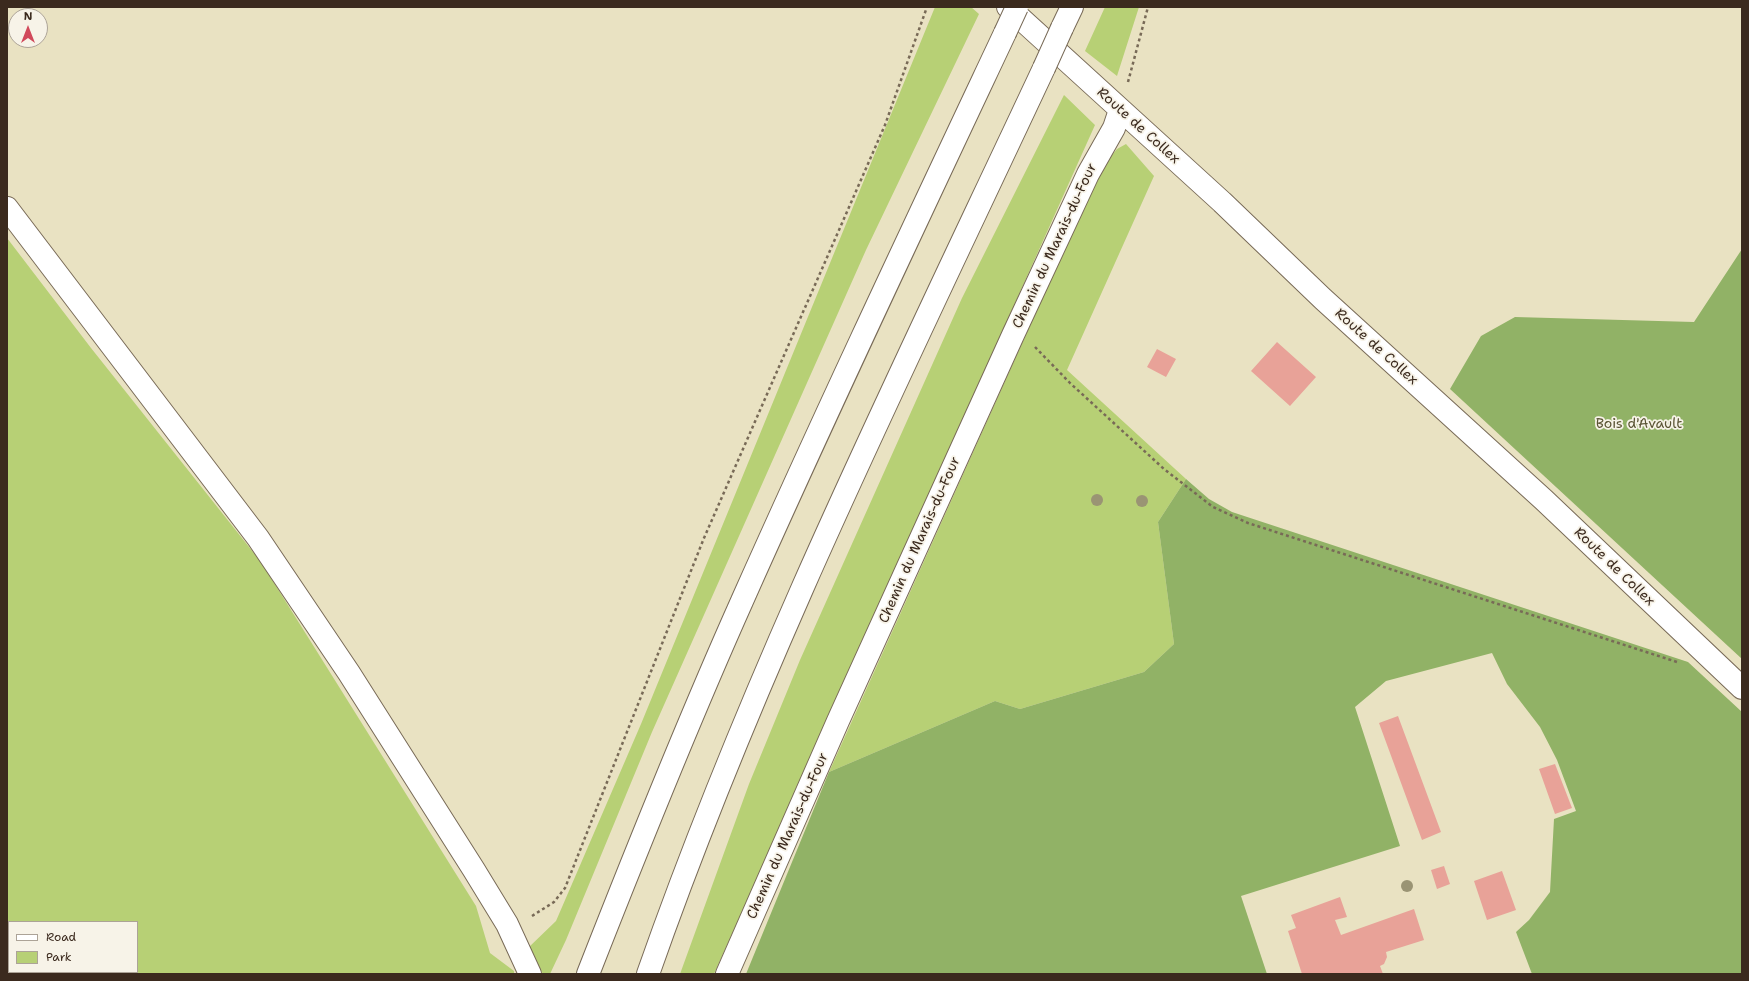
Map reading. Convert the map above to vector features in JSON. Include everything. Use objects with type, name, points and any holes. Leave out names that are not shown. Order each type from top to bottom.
[{"type":"main road","name":"Route de Collex","points":[[1008,7],[1222,202],[1323,299],[1544,500],[1742,688]]},
{"type":"main road","points":[[588,974],[682,741],[741,603],[805,461],[1017,7]]},
{"type":"main road","points":[[648,974],[674,898],[728,760],[786,624],[1072,7]]},
{"type":"main road","name":"Chemin du Marais-du-Four","points":[[727,974],[838,721],[1013,335],[1088,174],[1114,128],[1120,110]]},
{"type":"main road","points":[[7,208],[258,538],[353,680],[507,924],[530,974]]},
{"type":"path","points":[[507,924],[537,914],[554,902],[565,888],[704,538],[885,125],[927,7]]},
{"type":"path","points":[[1120,110],[1148,7]]},
{"type":"path","points":[[1013,335],[1024,344],[1031,343],[1070,383],[1164,469],[1213,508],[1248,523],[1685,665]]},
{"type":"green space","points":[[935,7],[971,7],[979,14],[866,250],[652,732],[566,940],[550,974],[543,974],[528,948],[556,921],[641,724]]},
{"type":"green space","points":[[1105,7],[1139,7],[1117,76],[1085,51]]},
{"type":"green space","points":[[1064,95],[1095,125],[714,974],[680,974],[749,784],[800,660],[962,298]]},
{"type":"green space","points":[[1126,144],[1154,176],[1067,370],[1186,479],[1158,522],[1174,644],[1144,672],[1020,709],[995,701],[829,772],[1101,168],[1117,149]]},
{"type":"green space","points":[[7,238],[91,348],[261,562],[476,906],[490,953],[514,971],[514,974],[7,974]]},
{"type":"green space","name":"Bois d'Avault","points":[[1742,249],[1742,659],[1450,389],[1481,336],[1515,317],[1694,322]]},
{"type":"green space","points":[[1186,479],[1209,499],[1232,512],[1688,662],[1742,712],[1742,974],[1532,974],[1516,932],[1529,920],[1550,892],[1554,819],[1576,811],[1557,760],[1540,727],[1507,684],[1492,653],[1386,681],[1355,707],[1400,846],[1241,896],[1267,974],[746,974],[829,772],[995,701],[1020,709],[1144,672],[1174,644],[1158,522]]},
{"type":"building","points":[[1277,342],[1316,377],[1290,406],[1251,371]]},
{"type":"building","points":[[1157,349],[1176,359],[1166,377],[1147,367]]},
{"type":"building","points":[[1398,716],[1441,832],[1422,840],[1379,723]]},
{"type":"building","points":[[1555,764],[1572,808],[1555,814],[1539,769]]},
{"type":"building","points":[[1444,866],[1450,884],[1437,889],[1431,870]]},
{"type":"building","points":[[1502,871],[1516,910],[1487,920],[1474,881]]},
{"type":"building","points":[[1340,897],[1347,917],[1335,920],[1341,935],[1414,909],[1424,940],[1386,952],[1387,957],[1384,964],[1380,966],[1383,974],[1302,974],[1288,931],[1296,928],[1291,915]]}]
